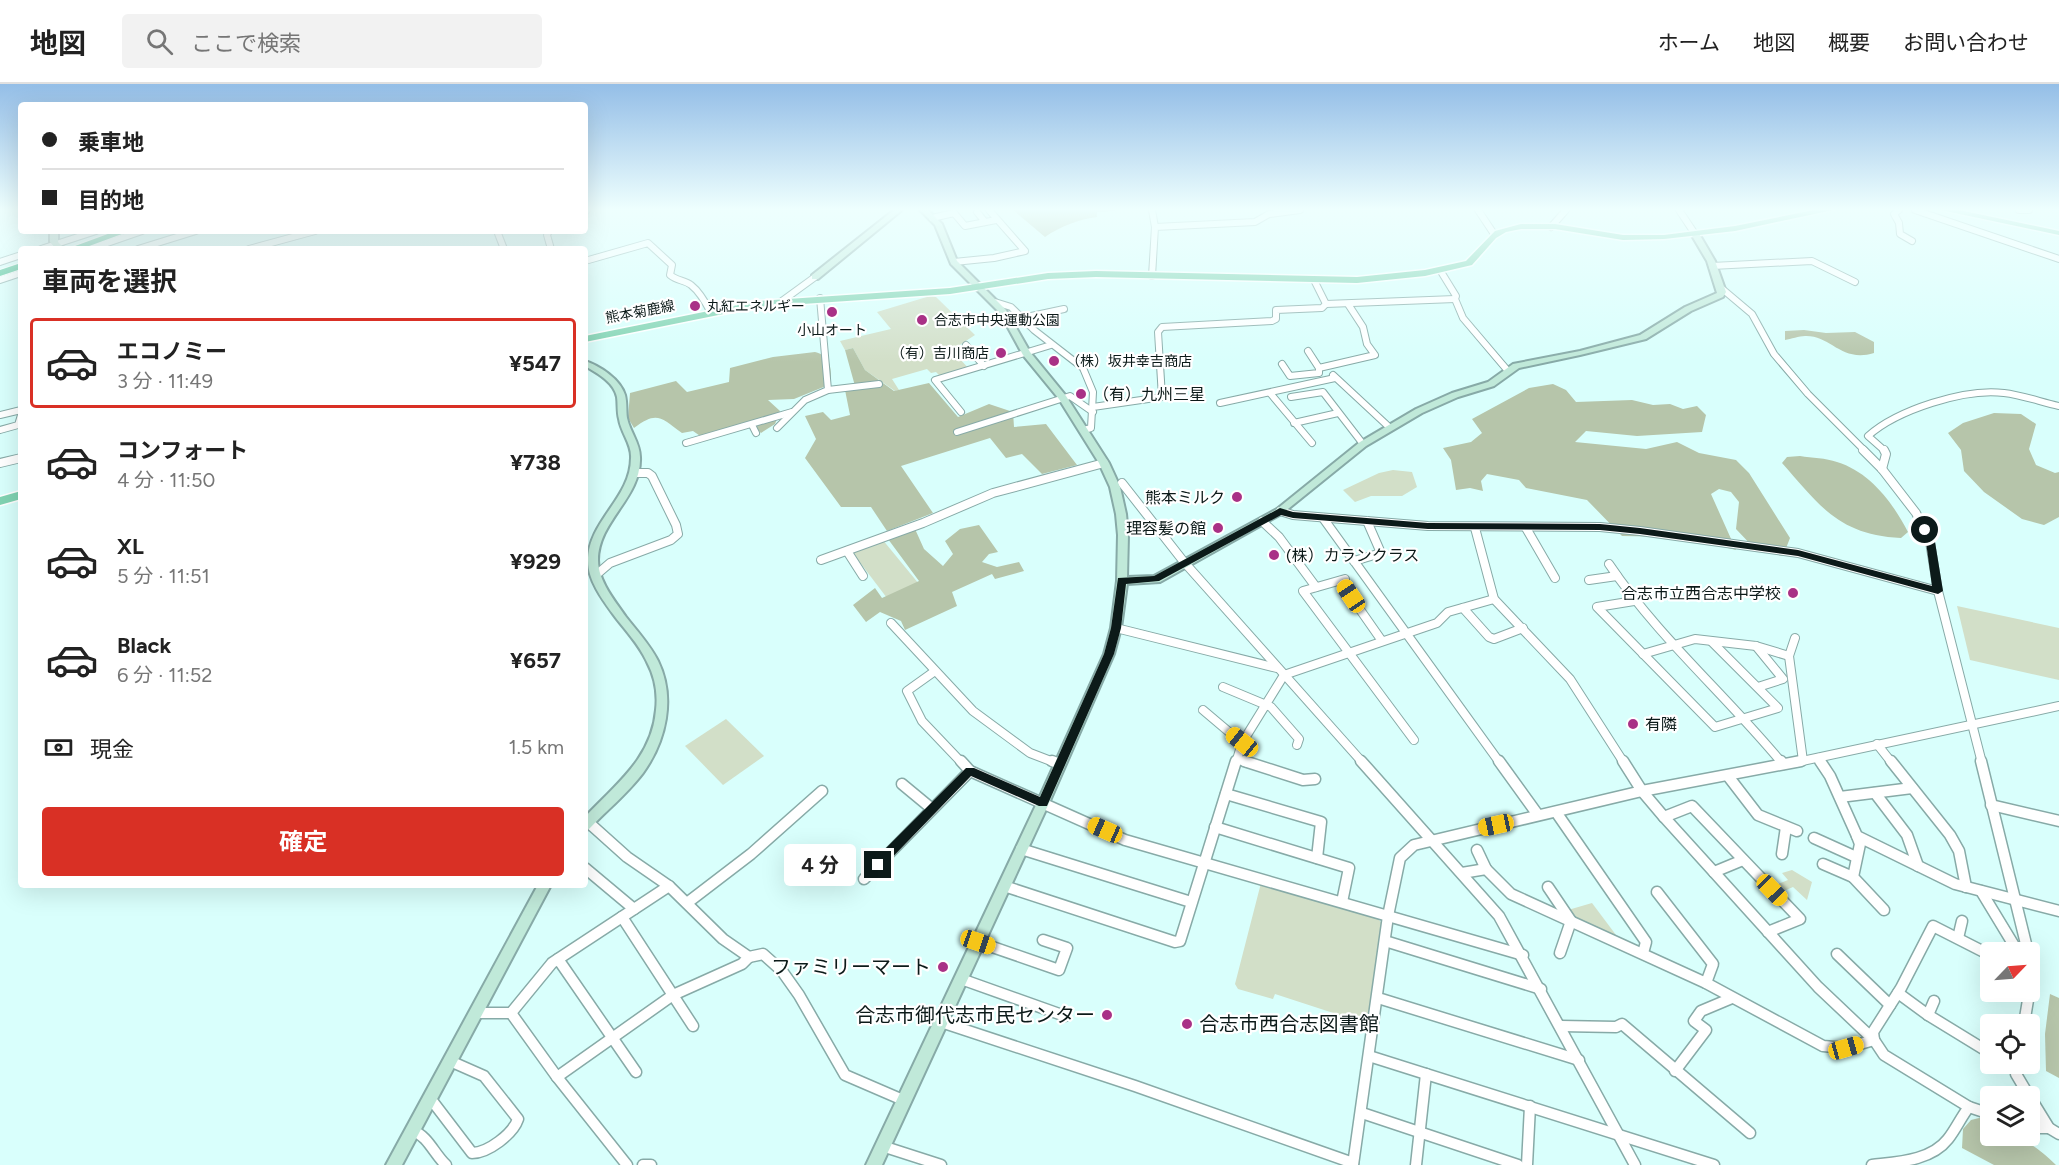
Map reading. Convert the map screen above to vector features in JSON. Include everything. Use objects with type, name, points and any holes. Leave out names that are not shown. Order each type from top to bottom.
[{"type":"highway","points":[[0,272],[18,266]]},
{"type":"main road","name":"熊本菊鹿線","points":[[588,338],[782,301],[931,293],[1065,275],[1314,280],[1380,278],[1440,270],[1472,260]]},
{"type":"main road","points":[[0,501],[18,496]]},
{"type":"street","points":[[667,260],[672,265],[670,275],[680,283],[690,284],[702,297],[711,313]]},
{"type":"street","points":[[782,301],[836,260]]},
{"type":"street","points":[[954,262],[967,260]]},
{"type":"street","points":[[1152,276],[1153,260]]},
{"type":"street","points":[[1122,581],[1156,579],[1280,511],[1363,444],[1389,427],[1440,401],[1491,384],[1516,366],[1644,337],[1688,309],[1720,295],[1722,292],[1709,260]]},
{"type":"street","points":[[1712,266],[1812,261],[1855,282]]},
{"type":"street","points":[[874,1165],[1043,803],[1109,654],[1116,628],[1122,581],[1124,535],[1121,514],[1115,487],[1104,463],[1063,398],[1026,353],[995,302],[954,262]]},
{"type":"street","points":[[1440,270],[1456,296],[1462,318],[1508,371]]},
{"type":"street","points":[[0,280],[18,274]]},
{"type":"street","points":[[1314,280],[1326,303]]},
{"type":"street","points":[[1720,287],[1752,314],[1774,354],[1808,394],[1882,469],[1916,513],[1925,530],[1930,542],[1938,591],[1973,723],[2026,942]]},
{"type":"street","points":[[820,298],[828,390]]},
{"type":"street","points":[[1326,303],[1455,299]]},
{"type":"street","points":[[995,302],[1011,307],[1051,345],[1083,368],[1093,392],[1091,428],[1084,430]]},
{"type":"street","points":[[957,432],[1063,398],[1073,397],[1093,409],[1162,397],[1159,329],[1272,321],[1276,319],[1276,310],[1280,308],[1322,308],[1326,303]]},
{"type":"street","points":[[1319,368],[1375,354],[1367,344],[1363,327],[1348,304]]},
{"type":"street","points":[[1022,318],[1064,309]]},
{"type":"street","points":[[966,345],[984,366]]},
{"type":"street","points":[[961,412],[935,380],[1051,345]]},
{"type":"street","points":[[1282,364],[1290,376],[1319,373],[1319,368],[1308,351]]},
{"type":"street","points":[[588,365],[603,373],[617,389],[621,397],[625,428],[635,452],[634,473],[630,485],[597,536],[593,561],[596,576],[653,662],[663,696],[655,736],[639,769],[588,822]]},
{"type":"street","points":[[1328,367],[1335,378],[1389,427]]},
{"type":"street","points":[[1220,403],[1335,378]]},
{"type":"street","points":[[777,428],[810,397],[828,390],[879,384]]},
{"type":"street","points":[[1291,397],[1323,392],[1363,444]]},
{"type":"street","points":[[1270,393],[1312,443]]},
{"type":"street","points":[[1882,469],[1886,454],[1868,436],[1878,427],[1913,410],[1972,393],[2004,393],[2059,406]]},
{"type":"street","points":[[0,415],[18,411]]},
{"type":"street","points":[[686,443],[794,411]]},
{"type":"street","points":[[1293,423],[1338,413]]},
{"type":"street","points":[[0,430],[18,425]]},
{"type":"street","points":[[752,425],[756,433]]},
{"type":"street","points":[[0,463],[18,459]]},
{"type":"street","points":[[821,560],[923,523],[993,494],[1104,463]]},
{"type":"street","points":[[596,576],[610,563],[671,540],[678,534],[676,525],[652,476],[648,473],[634,473]]},
{"type":"street","points":[[1122,483],[1184,562],[1499,916],[1523,955],[1635,1165]]},
{"type":"street","points":[[1280,511],[1293,515],[1323,518],[1475,528],[1610,528],[1798,553],[1938,591]]},
{"type":"street","points":[[1323,518],[1499,758],[1538,815]]},
{"type":"street","points":[[1262,521],[1279,537],[1316,587]]},
{"type":"street","points":[[1354,561],[1382,553],[1367,521]]},
{"type":"street","points":[[1475,528],[1494,599],[1570,678],[1642,792],[1818,987],[1874,1040],[1884,1055],[1969,1107],[1980,1111]]},
{"type":"street","points":[[1527,528],[1555,578]]},
{"type":"street","points":[[847,551],[863,576]]},
{"type":"street","points":[[1610,564],[1634,601],[1746,718],[1783,764]]},
{"type":"street","points":[[1589,580],[1617,576]]},
{"type":"street","points":[[1382,641],[1342,580],[1303,591],[1414,740]]},
{"type":"street","points":[[1116,628],[1281,671],[1349,652],[1437,623],[1448,612],[1494,599]]},
{"type":"street","points":[[1634,601],[1597,607],[1715,727],[1778,708],[1712,642]]},
{"type":"street","points":[[1463,608],[1489,637],[1494,639],[1523,628]]},
{"type":"street","points":[[891,623],[982,718],[1030,753],[1060,764]]},
{"type":"street","points":[[1795,638],[1789,656],[1803,761]]},
{"type":"street","points":[[1643,654],[1695,639],[1756,646],[1789,656]]},
{"type":"street","points":[[1756,646],[1757,650],[1781,674],[1783,680],[1758,687]]},
{"type":"street","points":[[935,671],[907,690],[922,721],[970,771],[1125,840],[1523,955]]},
{"type":"street","points":[[1004,886],[1175,942],[1180,941],[1203,861],[1242,742],[1267,704],[1281,671]]},
{"type":"street","points":[[1223,687],[1267,704],[1299,739],[1297,745]]},
{"type":"street","points":[[941,1022],[1135,1086],[1353,1164],[1388,916],[1400,858],[1414,845],[1642,792],[1818,758],[2059,706]]},
{"type":"street","points":[[1203,710],[1242,742]]},
{"type":"street","points":[[1877,744],[1959,851],[1966,887]]},
{"type":"street","points":[[1818,758],[1840,797],[1860,844],[1853,877]]},
{"type":"street","points":[[1237,759],[1303,780],[1315,779]]},
{"type":"street","points":[[864,879],[970,771]]},
{"type":"street","points":[[1728,776],[1758,815],[1797,831]]},
{"type":"street","points":[[902,784],[932,808]]},
{"type":"street","points":[[1840,797],[1912,788]]},
{"type":"street","points":[[687,903],[751,854],[822,791]]},
{"type":"street","points":[[1875,793],[1907,835],[1917,866]]},
{"type":"street","points":[[1226,794],[1321,822],[1317,858]]},
{"type":"street","points":[[1991,805],[2059,821]]},
{"type":"street","points":[[1664,817],[1692,806],[1800,919],[1768,932]]},
{"type":"street","points":[[1556,813],[1646,942],[1643,953]]},
{"type":"street","points":[[588,826],[627,857],[669,886],[723,939],[749,957]]},
{"type":"street","points":[[1215,827],[1349,868],[1342,902]]},
{"type":"street","points":[[1782,854],[1786,827]]},
{"type":"street","points":[[1857,836],[1966,887],[2059,911]]},
{"type":"street","points":[[1814,838],[1856,857]]},
{"type":"street","points":[[1021,849],[1191,902]]},
{"type":"street","points":[[1476,850],[1486,868],[1512,894],[1706,983],[1823,1046],[1846,1048],[1874,1040]]},
{"type":"street","points":[[1714,872],[1743,860]]},
{"type":"street","points":[[1823,864],[1853,877],[1863,885],[1873,902],[1884,910]]},
{"type":"street","points":[[1462,873],[1486,868]]},
{"type":"street","points":[[588,871],[634,909]]},
{"type":"street","points":[[476,1013],[511,1013],[558,959],[669,886]]},
{"type":"street","points":[[1548,887],[1571,921]]},
{"type":"street","points":[[394,1165],[543,888]]},
{"type":"street","points":[[1980,891],[2012,942]]},
{"type":"street","points":[[1657,892],[1713,964],[1706,983]]},
{"type":"street","points":[[622,917],[693,1026]]},
{"type":"street","points":[[1560,953],[1571,921]]},
{"type":"street","points":[[1958,938],[1962,921]]},
{"type":"street","points":[[1874,1040],[1873,1032],[1898,993],[1933,926],[1980,950]]},
{"type":"street","points":[[978,942],[1059,970],[1067,948],[1043,940]]},
{"type":"street","points":[[1385,941],[1540,988]]},
{"type":"street","points":[[557,1077],[673,995],[742,964],[749,957],[763,954],[782,971],[799,995],[845,1075],[903,1100]]},
{"type":"street","points":[[1837,954],[1890,1005]]},
{"type":"street","points":[[558,959],[636,1072]]},
{"type":"street","points":[[961,979],[1065,1016]]},
{"type":"street","points":[[1898,993],[1928,1015],[1980,1047]]},
{"type":"street","points":[[1378,998],[1579,1060]]},
{"type":"street","points":[[1674,1071],[1707,1030],[1694,1021],[1701,1011],[1732,998]]},
{"type":"street","points":[[1928,1015],[1934,1000]]},
{"type":"street","points":[[511,1013],[557,1077],[627,1165]]},
{"type":"street","points":[[1561,1026],[1616,1027],[1622,1023],[1674,1071],[1750,1133]]},
{"type":"street","points":[[1369,1056],[1714,1165]]},
{"type":"street","points":[[430,1098],[472,1153],[481,1153],[515,1128],[518,1119],[484,1076],[450,1061]]},
{"type":"street","points":[[1416,1165],[1426,1074]]},
{"type":"street","points":[[1527,1165],[1530,1106]]},
{"type":"street","points":[[1872,1165],[1936,1151],[1946,1142],[1969,1107]]},
{"type":"street","points":[[2040,1112],[2054,1131]]},
{"type":"street","points":[[1362,1113],[1518,1165]]},
{"type":"street","points":[[413,1131],[422,1134],[436,1156],[446,1165]]},
{"type":"street","points":[[882,1146],[941,1165]]},
{"type":"street","points":[[643,1165],[651,1165]]},
{"type":"green space","points":[[930,296],[936,297],[975,335],[952,350],[969,369],[941,377],[936,372],[931,373],[927,369],[892,379],[899,390],[895,391],[865,370],[853,348],[845,350],[840,341],[891,329],[877,312]]},
{"type":"green space","points":[[1804,330],[1826,333],[1855,332],[1874,342],[1874,353],[1863,355],[1845,352],[1814,337],[1803,336],[1785,340],[1785,331]]},
{"type":"green space","points":[[853,348],[865,370],[894,391],[929,383],[958,417],[989,404],[1013,412],[1014,427],[1046,424],[1077,465],[1042,474],[1022,454],[1006,458],[990,438],[901,466],[933,513],[887,531],[871,507],[841,507],[805,458],[816,439],[805,416],[823,412],[831,420],[850,415],[845,390],[855,386],[845,350]]},
{"type":"green space","points":[[815,352],[828,360],[831,384],[794,399],[768,400],[780,411],[775,424],[761,433],[752,425],[706,440],[693,431],[682,433],[658,418],[648,419],[634,428],[628,418],[630,393],[676,381],[687,392],[729,382],[730,368],[773,357]]},
{"type":"green space","points":[[1553,384],[1566,390],[1576,402],[1632,400],[1653,405],[1670,404],[1683,409],[1697,406],[1706,415],[1702,432],[1637,436],[1586,431],[1575,442],[1646,449],[1677,442],[1699,453],[1736,460],[1749,473],[1790,538],[1783,556],[1756,550],[1736,529],[1739,502],[1731,492],[1719,489],[1711,494],[1736,550],[1682,537],[1622,536],[1587,500],[1526,488],[1519,480],[1487,474],[1481,481],[1483,491],[1470,488],[1456,490],[1451,460],[1443,448],[1471,442],[1482,433],[1472,419],[1529,388]]},
{"type":"green space","points":[[1994,413],[2021,414],[2036,424],[2029,449],[2036,465],[2055,473],[2059,472],[2059,517],[2044,525],[2022,519],[1984,492],[1964,471],[1961,450],[1948,433],[1963,423]]},
{"type":"green space","points":[[1800,456],[1833,461],[1860,473],[1888,500],[1908,532],[1901,538],[1880,536],[1862,531],[1832,516],[1782,463],[1787,457]]},
{"type":"green space","points":[[1393,470],[1412,472],[1417,487],[1402,496],[1371,496],[1355,502],[1343,490],[1379,473]]},
{"type":"green space","points":[[979,525],[998,552],[989,554],[982,562],[997,567],[1019,562],[1024,571],[995,579],[992,574],[952,592],[957,606],[905,630],[901,621],[880,612],[866,622],[853,605],[875,588],[882,598],[919,581],[888,539],[915,529],[924,549],[943,566],[953,554],[945,541],[960,529]]},
{"type":"green space","points":[[882,539],[919,584],[887,598],[852,552]]},
{"type":"green space","points":[[1957,606],[2059,628],[2059,680],[1970,660]]},
{"type":"green space","points":[[726,719],[764,756],[723,785],[685,746]]},
{"type":"green space","points":[[1792,870],[1812,882],[1807,900],[1793,887],[1779,893],[1773,886],[1788,880],[1782,873]]},
{"type":"green space","points":[[1261,883],[1377,918],[1382,923],[1367,1024],[1275,994],[1273,999],[1238,989],[1235,984]]},
{"type":"green space","points":[[1592,903],[1619,939],[1575,919],[1568,910]]},
{"type":"green space","points":[[2050,994],[2059,998],[2059,1078],[2046,1071],[2045,1034]]},
{"type":"green space","points":[[1980,1118],[1980,1146],[2033,1146],[2056,1165],[1994,1165],[1962,1148],[1963,1129],[1971,1120]]},
{"type":"place","name":"丸紅エネルギー","points":[[695,306]]},
{"type":"place","name":"小山オート","points":[[832,312]]},
{"type":"place","name":"合志市中央運動公園","points":[[922,320]]},
{"type":"place","name":"（有）吉川商店","points":[[1001,353]]},
{"type":"place","name":"（株）坂井幸吉商店","points":[[1054,361]]},
{"type":"place","name":"（有）九州三星","points":[[1081,394]]},
{"type":"place","name":"熊本ミルク","points":[[1237,497]]},
{"type":"place","name":"理容髪の館","points":[[1218,528]]},
{"type":"place","name":"(株）カランクラス","points":[[1274,555]]},
{"type":"place","name":"合志市立西合志中学校","points":[[1793,593]]},
{"type":"place","name":"有隣","points":[[1633,724]]},
{"type":"place","name":"ファミリーマート","points":[[943,967]]},
{"type":"place","name":"合志市御代志市民センター","points":[[1107,1015]]},
{"type":"place","name":"合志市西合志図書館","points":[[1187,1024]]},
{"type":"route","points":[[878,865],[970,771],[1043,803],[1109,654],[1116,628],[1122,581],[1156,579],[1280,511],[1293,515],[1428,526],[1600,527],[1640,531],[1798,553],[1938,591],[1930,542],[1925,530]]}]
